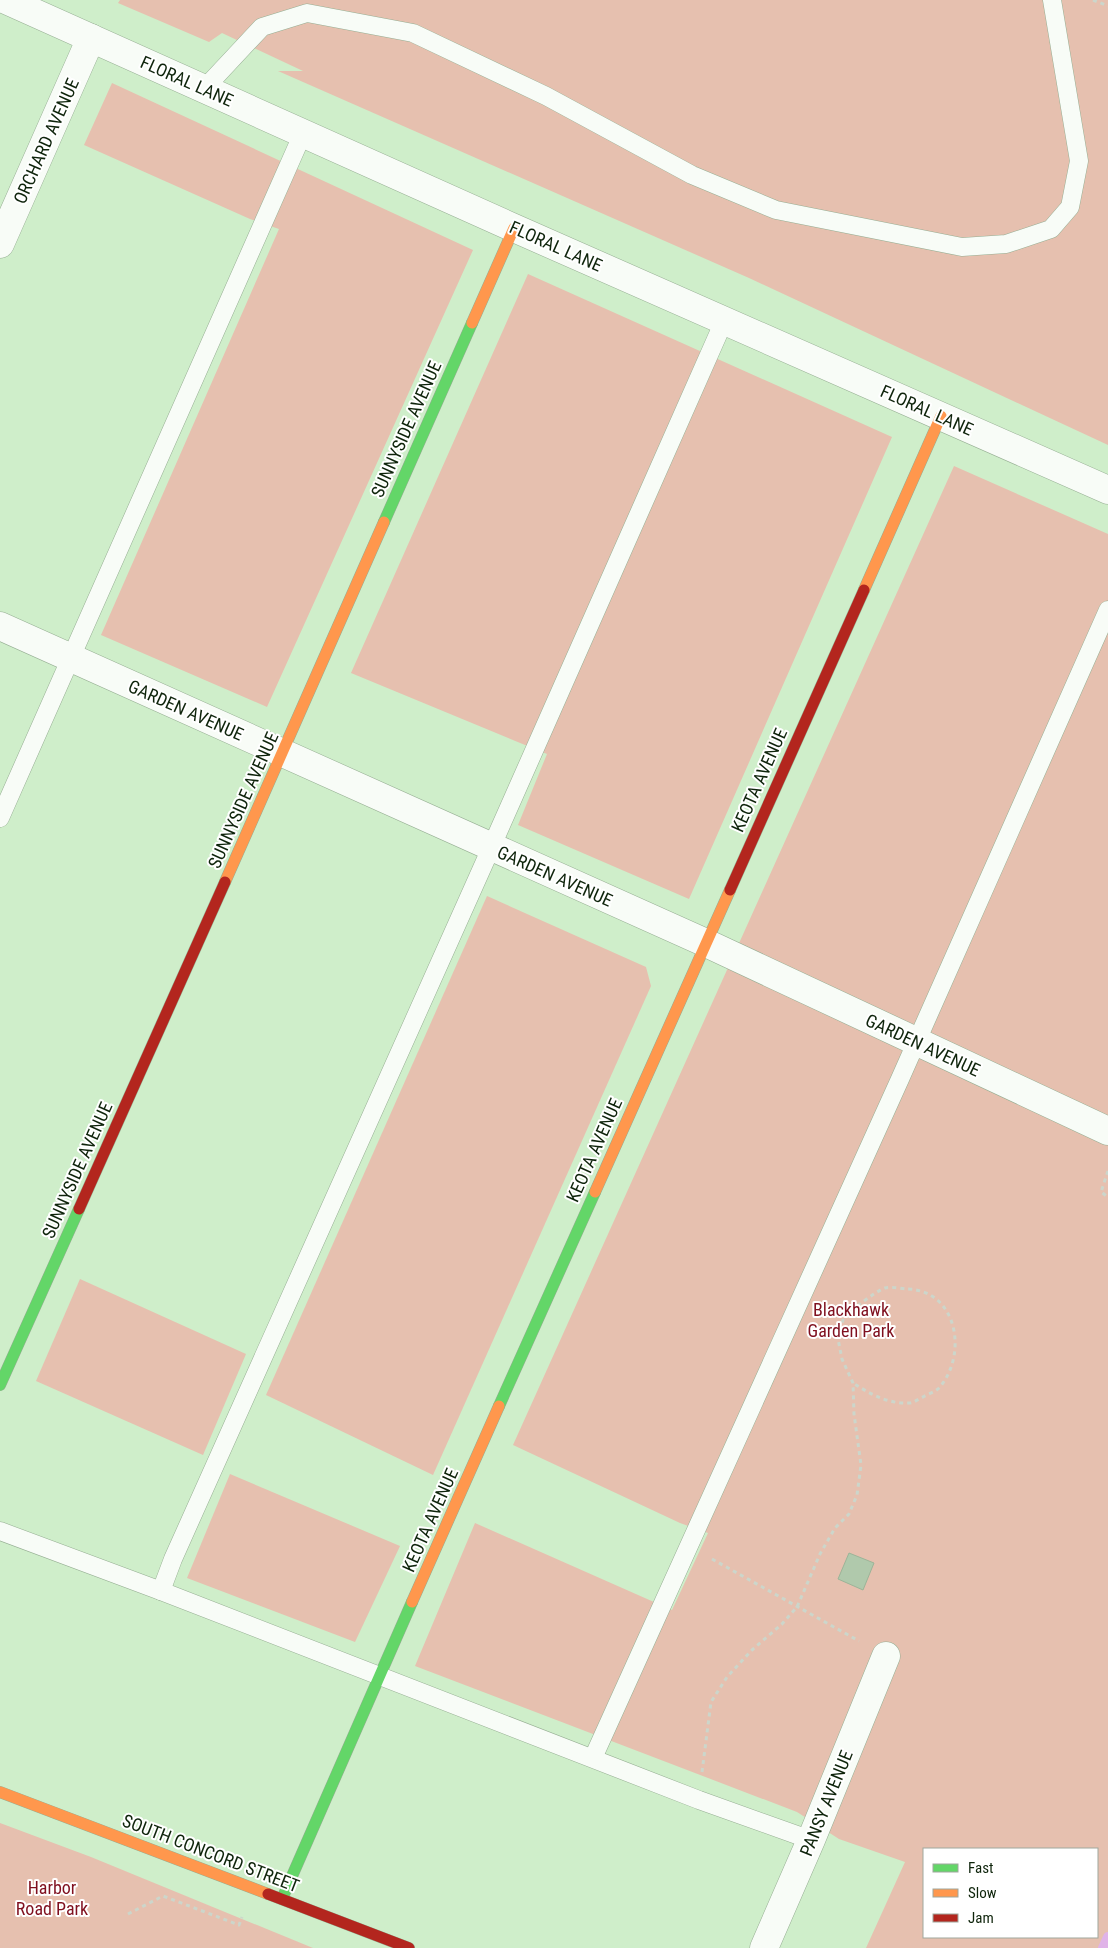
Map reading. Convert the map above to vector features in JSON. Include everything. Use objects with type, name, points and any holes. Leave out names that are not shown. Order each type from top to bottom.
[{"type":"street","name":"FLORAL LANE","points":[[6,0],[514,228],[1108,490]]},
{"type":"street","name":"ORCHARD AVENUE","points":[[0,244],[91,38]]},
{"type":"street","name":"SUNNYSIDE AVENUE","points":[[0,1385],[282,754],[514,228]]},
{"type":"street","name":"KEOTA AVENUE","points":[[282,1899],[379,1676],[941,416]]},
{"type":"street","name":"GARDEN AVENUE","points":[[0,626],[706,943],[1108,1131]]},
{"type":"street","name":"PANSY AVENUE","points":[[764,1948],[811,1840],[886,1656]]},
{"type":"street","name":"SOUTH CONCORD STREET","points":[[0,1792],[410,1948]]},
{"type":"lane","points":[[204,89],[262,27],[307,13],[413,33],[546,96],[692,175],[776,210],[962,247],[1006,244],[1051,229],[1070,207],[1079,161],[1052,0]]},
{"type":"lane","points":[[0,818],[304,133]]},
{"type":"lane","points":[[161,1591],[173,1560],[724,321]]},
{"type":"lane","points":[[593,1758],[916,1042],[1108,610]]},
{"type":"lane","points":[[0,1532],[161,1591],[699,1800],[811,1840]]},
{"type":"path","points":[[1093,0],[1108,6]]},
{"type":"path","points":[[1108,1170],[1101,1192],[1108,1197]]},
{"type":"path","points":[[699,1800],[712,1702],[726,1677],[752,1650],[782,1624],[797,1607],[820,1554],[835,1528],[849,1514],[857,1496],[861,1466],[854,1414],[853,1382],[842,1359],[838,1339],[844,1316],[885,1288],[914,1289],[933,1296],[949,1312],[955,1336],[955,1358],[938,1390],[912,1403],[894,1402],[878,1397],[853,1382]]},
{"type":"path","points":[[689,1546],[886,1656]]},
{"type":"path","points":[[128,1914],[162,1896],[239,1925],[254,1889]]},
{"type":"green space","points":[[120,0],[1108,0],[1108,445],[749,278],[278,71],[303,71],[222,33],[209,42],[118,3]]},
{"type":"green space","points":[[112,83],[473,250],[267,707],[101,635],[279,229],[250,219],[84,145]]},
{"type":"green space","points":[[528,274],[892,437],[689,899],[518,825],[547,754],[351,673]]},
{"type":"green space","name":"Blackhawk Garden Park","points":[[954,466],[1108,534],[1108,1948],[866,1948],[905,1862],[839,1839],[797,1812],[415,1666],[475,1523],[672,1610],[708,1533],[680,1523],[513,1445]]},
{"type":"green space","points":[[487,896],[646,967],[651,986],[433,1475],[266,1395]]},
{"type":"green space","points":[[80,1279],[246,1354],[203,1455],[36,1381]]},
{"type":"green space","points":[[230,1474],[400,1546],[355,1642],[187,1578]]},
{"type":"green space","name":"Harbor Road Park","points":[[0,1823],[91,1857],[313,1948],[0,1948]]},
{"type":"building","points":[[849,1553],[874,1563],[863,1590],[838,1579]]},
{"type":"waterway","points":[[1103,1948],[1108,1937]]},
{"type":"traffic: fast","points":[[384,522],[472,323]]},
{"type":"traffic: fast","points":[[499,1406],[595,1192]]},
{"type":"traffic: fast","points":[[0,1385],[79,1209]]},
{"type":"traffic: fast","points":[[282,1899],[412,1602]]},
{"type":"traffic: slow","points":[[472,323],[514,228]]},
{"type":"traffic: slow","points":[[864,590],[941,416]]},
{"type":"traffic: slow","points":[[225,882],[384,522]]},
{"type":"traffic: slow","points":[[595,1192],[730,890]]},
{"type":"traffic: slow","points":[[412,1602],[499,1406]]},
{"type":"traffic: slow","points":[[0,1792],[268,1894]]},
{"type":"traffic: jam","points":[[730,890],[864,590]]},
{"type":"traffic: jam","points":[[79,1209],[225,882]]},
{"type":"traffic: jam","points":[[268,1894],[409,1948]]}]
